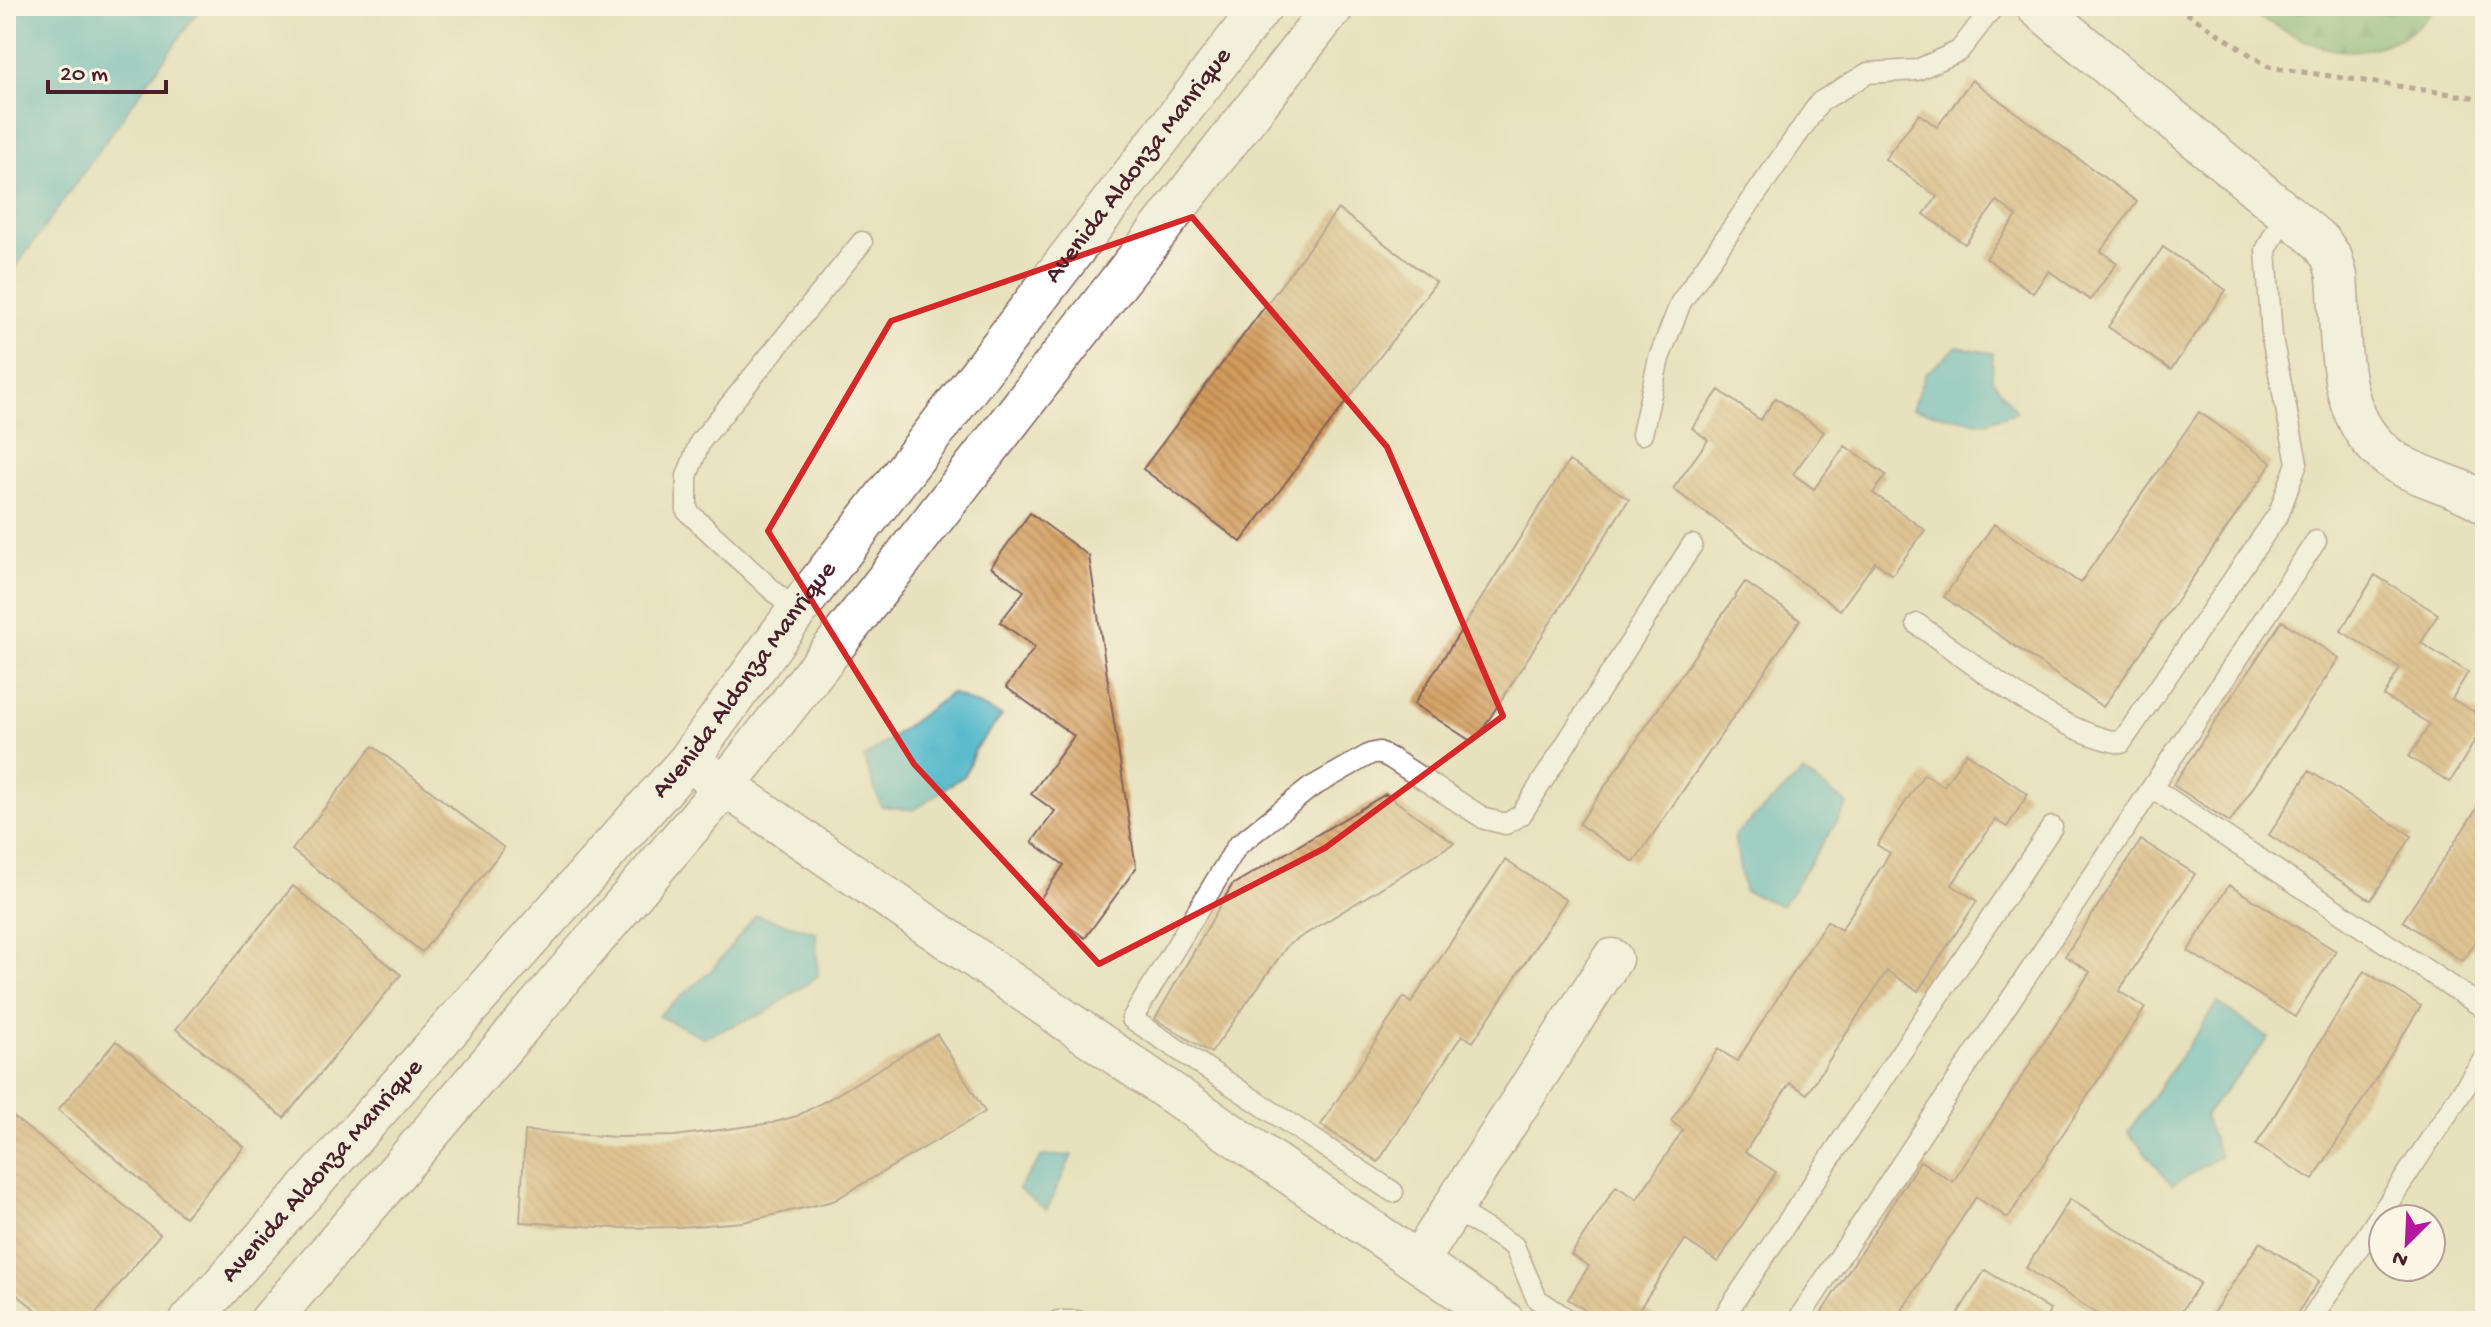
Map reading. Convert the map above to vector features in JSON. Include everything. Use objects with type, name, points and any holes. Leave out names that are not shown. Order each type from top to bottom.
[{"type":"street","name":"Avenida Aldonza Manrique","points":[[190,1321],[688,761],[796,612],[1262,6]]},
{"type":"street","name":"Avenida Aldonza Manrique","points":[[270,1321],[725,786],[1334,6]]},
{"type":"street","points":[[2036,6],[2321,242],[2332,258],[2348,401],[2361,432],[2378,452],[2406,469],[2485,503]]},
{"type":"street","points":[[688,761],[1504,1321]]},
{"type":"street","points":[[1418,1262],[1612,959]]},
{"type":"lane","points":[[1642,434],[1659,358],[1681,302],[1820,102],[1868,73],[1917,70],[1959,51],[1994,6]]},
{"type":"lane","points":[[1917,624],[2057,720],[2098,740],[2121,743],[2279,513],[2297,463],[2272,338],[2266,250],[2285,213]]},
{"type":"lane","points":[[796,612],[687,511],[687,476],[700,442],[862,242]]},
{"type":"lane","points":[[1797,1321],[2154,789],[2316,541]]},
{"type":"lane","points":[[1393,1192],[1132,1019],[1237,846],[1310,788],[1379,752],[1485,819],[1506,824],[1521,815],[1692,545]]},
{"type":"lane","points":[[2154,789],[2485,1009]]},
{"type":"lane","points":[[1721,1321],[2052,827]]},
{"type":"lane","points":[[2310,1321],[2485,1057]]},
{"type":"lane","points":[[1239,1140],[1261,1104]]},
{"type":"lane","points":[[1452,1208],[1514,1246],[1537,1299],[1570,1321]]},
{"type":"lane","points":[[1058,1321],[1078,1321]]},
{"type":"path","points":[[2176,6],[2269,67],[2485,99]]},
{"type":"highlighted area","points":[[1192,217],[1387,447],[1503,716],[1325,848],[1099,964],[914,764],[768,531],[891,321]]},
{"type":"green space","points":[[2234,6],[2435,6],[2426,19],[2400,38],[2384,45],[2351,51],[2308,42]]},
{"type":"water","points":[[6,6],[202,6],[6,281]]},
{"type":"water","points":[[1957,347],[1993,353],[1992,379],[2017,412],[1983,423],[1912,409],[1925,374]]},
{"type":"water","points":[[951,693],[1002,716],[975,749],[965,775],[914,810],[881,806],[864,758]]},
{"type":"water","points":[[1803,772],[1848,804],[1782,906],[1744,891],[1734,836]]},
{"type":"water","points":[[756,915],[816,932],[818,976],[765,1013],[703,1037],[658,1016],[710,972]]},
{"type":"water","points":[[2218,1003],[2269,1038],[2204,1116],[2220,1156],[2172,1185],[2128,1132]]},
{"type":"water","points":[[1072,1155],[1047,1210],[1018,1189],[1042,1156]]},
{"type":"building","points":[[1972,80],[2137,202],[2101,251],[2117,263],[2090,300],[2049,271],[2033,293],[1986,258],[2017,216],[1997,201],[1965,244],[1924,214],[1937,197],[1885,159],[1919,114],[1937,127]]},
{"type":"building","points":[[1338,209],[1436,282],[1241,542],[1143,469]]},
{"type":"building","points":[[2163,247],[2226,290],[2171,370],[2108,327]]},
{"type":"building","points":[[1719,390],[1760,420],[1776,398],[1824,432],[1793,474],[1814,489],[1845,446],[1886,475],[1873,493],[1925,530],[1892,575],[1875,562],[1840,610],[1673,489],[1708,440],[1692,428]]},
{"type":"building","points":[[2199,412],[2272,463],[2103,707],[1944,597],[1994,524],[2080,583]]},
{"type":"building","points":[[1569,461],[1629,499],[1474,743],[1414,704]]},
{"type":"building","points":[[1030,513],[1089,556],[1136,868],[1085,938],[1037,903],[1064,865],[1032,842],[1055,811],[1031,794],[1074,736],[1006,687],[1035,647],[1000,622],[1024,591],[991,567]]},
{"type":"building","points":[[2375,575],[2438,614],[2421,643],[2468,672],[2452,699],[2485,718],[2485,724],[2450,782],[2409,757],[2430,724],[2384,696],[2400,668],[2341,631]]},
{"type":"building","points":[[1745,582],[1800,620],[1634,862],[1579,824]]},
{"type":"building","points":[[2282,621],[2339,658],[2230,822],[2173,785]]},
{"type":"building","points":[[373,746],[504,848],[422,952],[292,850]]},
{"type":"building","points":[[1966,753],[2028,794],[2007,827],[1995,820],[1952,885],[1977,901],[1918,991],[1887,971],[1807,1094],[1790,1083],[1745,1152],[1776,1172],[1718,1262],[1685,1240],[1640,1308],[1653,1315],[1650,1321],[1602,1321],[1568,1299],[1589,1266],[1571,1255],[1616,1186],[1637,1199],[1683,1130],[1671,1121],[1718,1049],[1737,1061],[1827,921],[1841,930],[1890,853],[1877,845],[1924,774],[1944,786]]},
{"type":"building","points":[[2309,771],[2412,836],[2371,900],[2269,835]]},
{"type":"building","points":[[1386,794],[1454,843],[1288,945],[1211,1053],[1155,1019],[1232,885]]},
{"type":"building","points":[[2485,796],[2485,927],[2462,961],[2403,921]]},
{"type":"building","points":[[2141,840],[2195,874],[2119,991],[2145,1008],[2008,1218],[1976,1197],[1895,1321],[1816,1321],[1920,1161],[1953,1182],[2090,972],[2065,956]]},
{"type":"building","points":[[1505,860],[1566,900],[1473,1042],[1462,1035],[1378,1162],[1321,1125],[1404,997],[1411,1003]]},
{"type":"building","points":[[2229,885],[2336,951],[2295,1017],[2188,951]]},
{"type":"building","points":[[293,886],[401,975],[284,1118],[176,1029]]},
{"type":"building","points":[[2364,971],[2421,1006],[2313,1180],[2256,1145]]},
{"type":"building","points":[[937,1034],[985,1112],[833,1201],[743,1222],[680,1227],[615,1228],[520,1222],[525,1131],[617,1137],[675,1136],[772,1123],[797,1116],[831,1098]]},
{"type":"building","points":[[116,1041],[244,1147],[185,1217],[58,1110]]},
{"type":"building","points":[[6,1111],[160,1234],[90,1321],[50,1321],[6,1286]]},
{"type":"building","points":[[2070,1199],[2200,1283],[2175,1321],[2109,1321],[2026,1268]]},
{"type":"building","points":[[2260,1242],[2319,1281],[2292,1321],[2208,1321]]},
{"type":"building","points":[[1985,1270],[2050,1310],[2044,1321],[1953,1321]]}]
